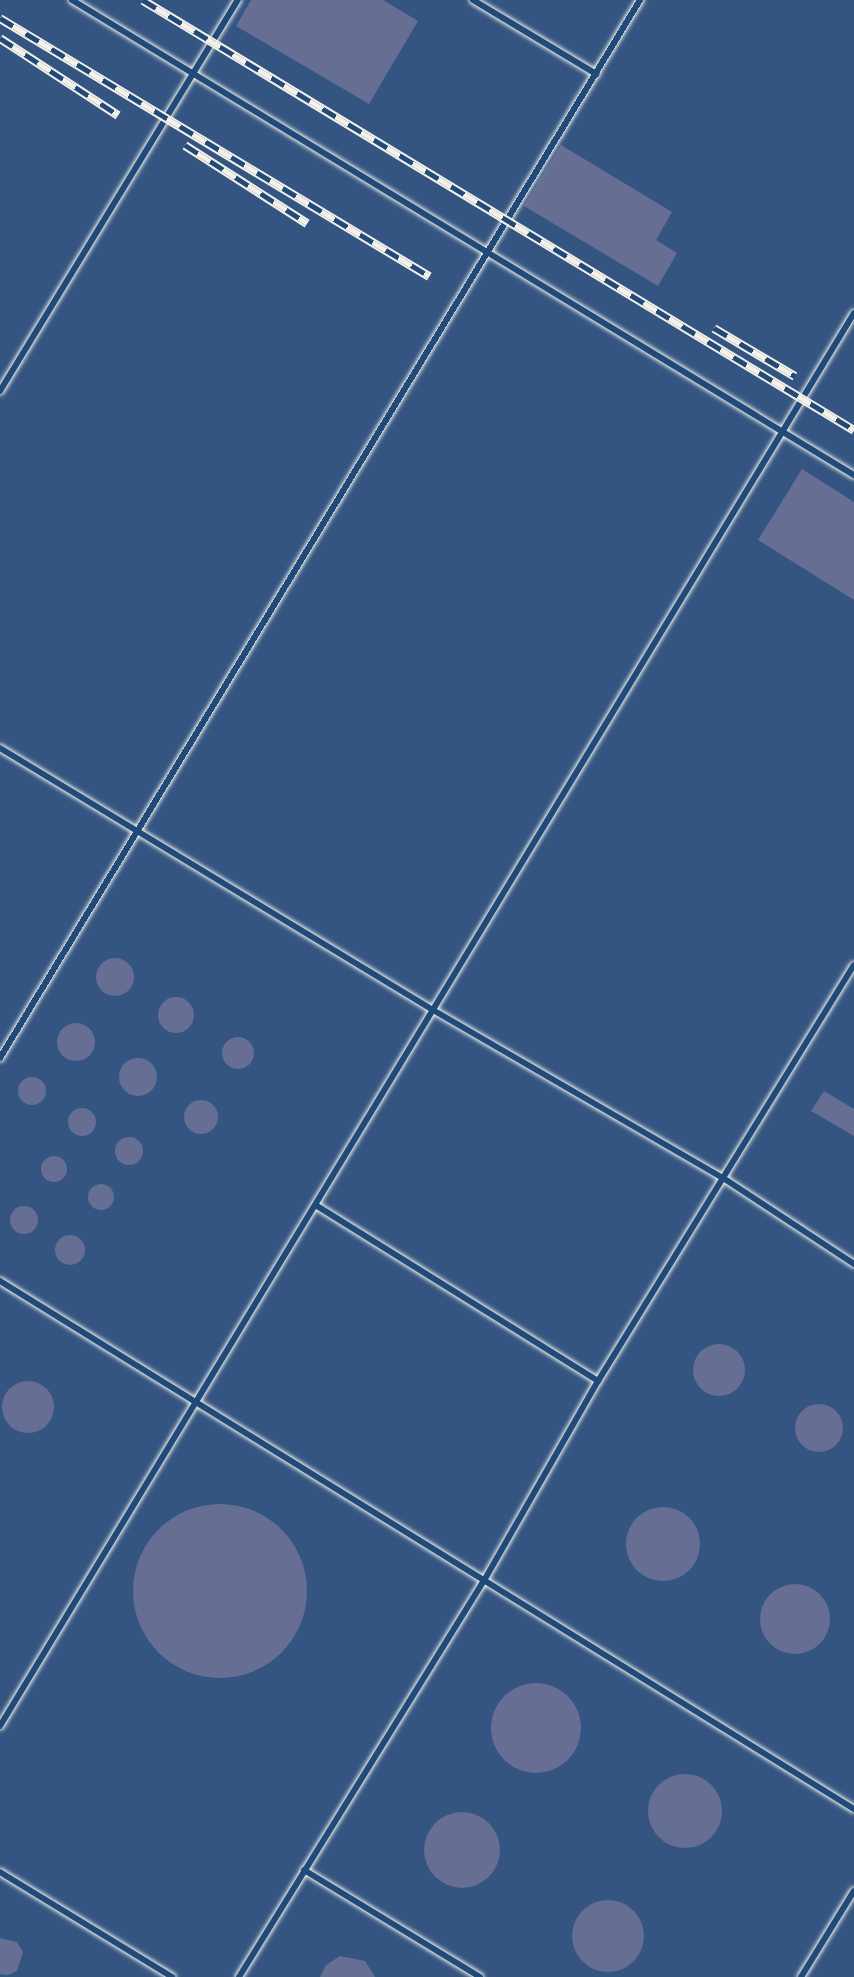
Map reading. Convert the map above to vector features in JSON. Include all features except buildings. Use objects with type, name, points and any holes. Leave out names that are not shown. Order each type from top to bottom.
[{"type":"lane","points":[[72,0],[854,475]]},
{"type":"lane","points":[[0,391],[238,0]]},
{"type":"lane","points":[[473,0],[596,74]]},
{"type":"lane","points":[[0,1058],[640,0]]},
{"type":"lane","points":[[0,1726],[854,313]]},
{"type":"lane","points":[[0,748],[432,1010],[722,1178],[854,1264]]},
{"type":"lane","points":[[239,1977],[485,1579],[598,1381],[854,965]]},
{"type":"lane","points":[[317,1206],[598,1381]]},
{"type":"lane","points":[[0,1282],[854,1809]]},
{"type":"lane","points":[[304,1870],[480,1977]]},
{"type":"lane","points":[[0,1872],[172,1977]]},
{"type":"lane","points":[[802,1977],[854,1891]]},
{"type":"shaded area","points":[[0,0],[854,0],[854,1977],[0,1977]]},
{"type":"railway","points":[[143,0],[854,430]]},
{"type":"railway","points":[[0,18],[429,276]]},
{"type":"railway","points":[[0,38],[118,115]]},
{"type":"railway","points":[[185,145],[307,223]]},
{"type":"railway","points":[[714,328],[795,376]]}]
